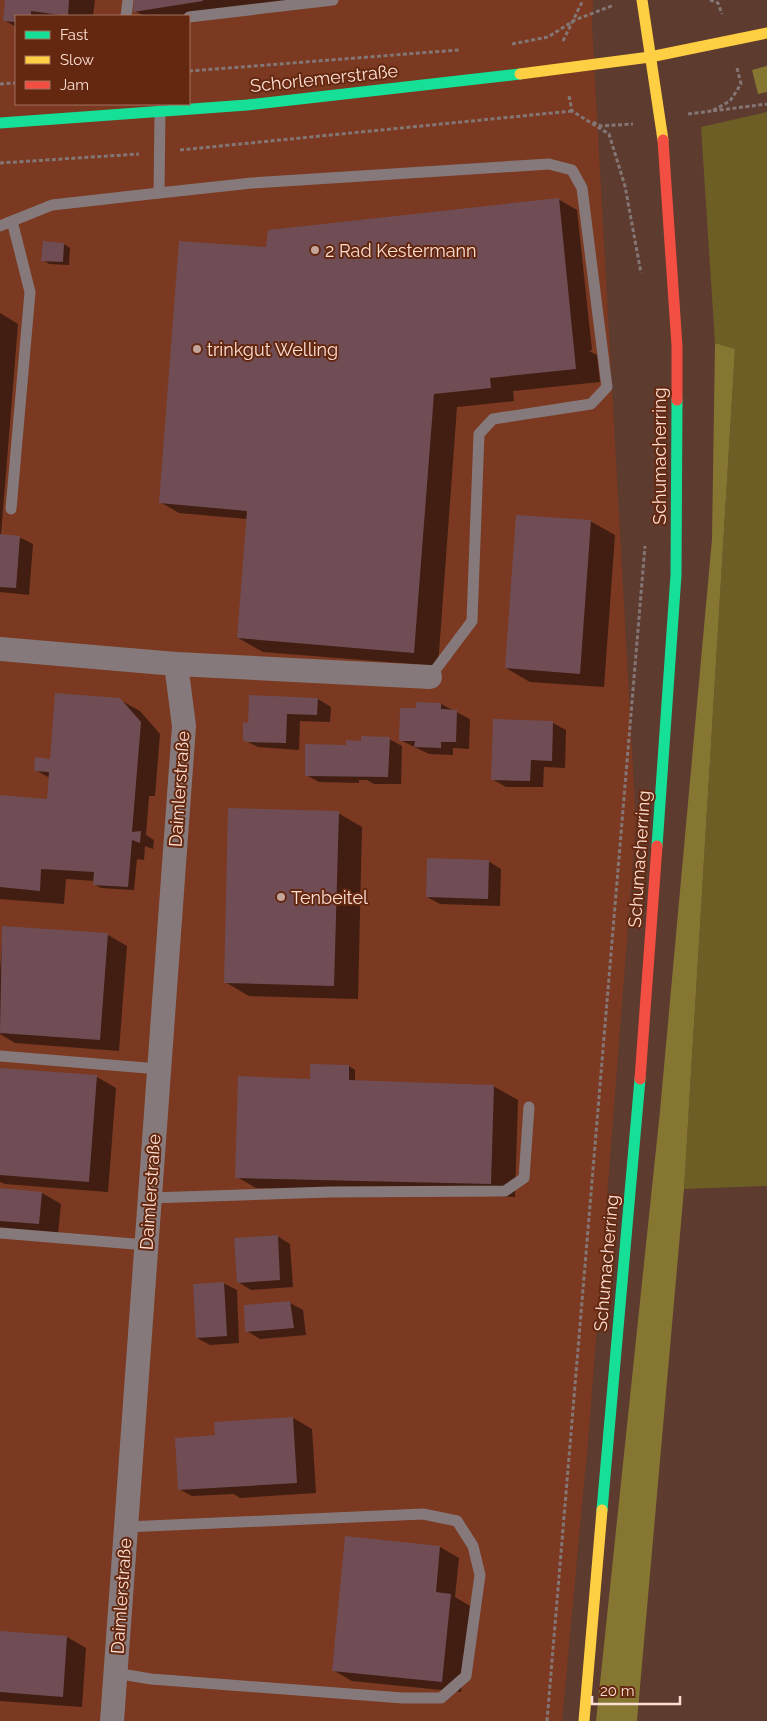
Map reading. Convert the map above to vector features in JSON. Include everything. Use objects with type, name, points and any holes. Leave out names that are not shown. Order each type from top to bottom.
[{"type":"main road","name":"Schumacherring","points":[[584,1721],[638,1091],[676,575],[677,346],[661,118],[642,0]]},
{"type":"main road","name":"Schorlemerstraße","points":[[0,123],[116,109],[160,111],[247,105],[564,69],[650,57],[767,33]]},
{"type":"street","points":[[0,649],[176,664],[430,677]]},
{"type":"street","name":"Daimlerstraße","points":[[112,1721],[184,726],[176,664]]},
{"type":"lane","points":[[126,15],[128,0]]},
{"type":"lane","points":[[190,17],[334,0]]},
{"type":"lane","points":[[158,193],[160,111]]},
{"type":"lane","points":[[0,226],[52,205],[252,183],[549,164],[572,170],[582,188],[607,388],[591,404],[493,419],[479,434],[472,621],[430,677]]},
{"type":"lane","points":[[11,509],[30,292],[12,221]]},
{"type":"lane","points":[[0,1056],[159,1068]]},
{"type":"lane","points":[[150,1198],[330,1192],[504,1192],[524,1178],[529,1108]]},
{"type":"lane","points":[[0,1233],[146,1245]]},
{"type":"lane","points":[[115,1673],[151,1678],[403,1698],[441,1698],[466,1676],[480,1575],[473,1546],[457,1521],[423,1514],[126,1527]]},
{"type":"path","points":[[583,0],[563,42],[564,69],[572,110],[609,134],[625,186],[642,281]]},
{"type":"path","points":[[503,45],[548,37],[575,20],[607,6],[642,0]]},
{"type":"path","points":[[190,71],[465,49]]},
{"type":"path","points":[[0,84],[15,83]]},
{"type":"path","points":[[0,162],[159,152],[572,110],[601,126],[624,126],[661,118],[712,111]]},
{"type":"path","points":[[547,1721],[646,541]]},
{"type":"shaded area","points":[[0,0],[593,0],[592,26],[636,822],[589,1430],[562,1721],[0,1721]]},
{"type":"shaded area","points":[[767,66],[767,92],[758,94],[752,70]]},
{"type":"shaded area","points":[[767,112],[767,1186],[684,1189],[735,349],[715,343],[701,127]]},
{"type":"shaded area","points":[[715,343],[735,349],[684,1189],[637,1721],[596,1721],[660,1111],[712,539]]},
{"type":"building","points":[[5,0],[69,0],[68,15],[31,11],[31,15],[15,15],[15,22],[3,21]]},
{"type":"building","points":[[134,0],[203,0],[203,1],[133,12]]},
{"type":"building","points":[[559,198],[576,369],[490,378],[491,388],[434,394],[414,653],[237,638],[247,511],[159,503],[179,241],[266,247],[268,230]]},
{"type":"building","points":[[43,241],[64,243],[63,262],[41,261]]},
{"type":"building","points":[[516,515],[591,520],[580,674],[505,668]]},
{"type":"building","points":[[0,534],[20,536],[16,588],[0,587]]},
{"type":"building","points":[[55,693],[120,698],[141,722],[132,832],[141,831],[140,843],[132,840],[128,887],[93,885],[94,872],[41,869],[40,891],[0,887],[0,795],[47,799],[49,772],[34,771],[35,757],[50,759]]},
{"type":"building","points":[[249,695],[318,698],[317,715],[287,714],[286,743],[247,742],[243,740],[243,722],[248,723]]},
{"type":"building","points":[[416,702],[441,703],[441,709],[457,710],[456,742],[441,742],[441,748],[414,747],[415,741],[399,741],[400,708],[416,708]]},
{"type":"building","points":[[493,719],[553,721],[552,761],[531,760],[530,781],[491,780]]},
{"type":"building","points":[[361,736],[390,737],[388,777],[305,776],[305,744],[346,745],[346,740],[361,741]]},
{"type":"building","name":"Tenbeitel","points":[[228,808],[339,811],[334,986],[224,983]]},
{"type":"building","points":[[427,858],[489,860],[488,899],[426,897]]},
{"type":"building","points":[[2,926],[108,933],[100,1040],[0,1033]]},
{"type":"building","points":[[310,1064],[349,1065],[349,1080],[494,1085],[491,1184],[235,1178],[238,1076],[310,1079]]},
{"type":"building","points":[[0,1068],[97,1075],[89,1182],[0,1175]]},
{"type":"building","points":[[0,1188],[42,1192],[39,1224],[0,1221]]},
{"type":"building","points":[[278,1235],[280,1280],[237,1283],[234,1238]]},
{"type":"building","points":[[224,1282],[227,1336],[196,1338],[193,1284]]},
{"type":"building","points":[[290,1301],[294,1328],[245,1332],[244,1305]]},
{"type":"building","points":[[293,1417],[297,1483],[178,1490],[175,1438],[215,1435],[214,1422]]},
{"type":"building","points":[[345,1536],[440,1546],[436,1592],[451,1594],[442,1682],[332,1671]]},
{"type":"building","points":[[0,1631],[67,1636],[63,1697],[0,1692]]},
{"type":"traffic: fast","points":[[0,123],[247,105],[520,74]]},
{"type":"traffic: fast","points":[[657,846],[676,575],[677,400]]},
{"type":"traffic: fast","points":[[602,1510],[640,1079]]},
{"type":"traffic: slow","points":[[642,0],[663,140]]},
{"type":"traffic: slow","points":[[520,74],[650,57],[767,33]]},
{"type":"traffic: slow","points":[[584,1721],[602,1510]]},
{"type":"traffic: jam","points":[[663,140],[677,346],[677,400]]},
{"type":"traffic: jam","points":[[640,1079],[657,846]]},
{"type":"place","name":"2 Rad Kestermann","points":[[315,250]]},
{"type":"place","name":"trinkgut Welling","points":[[197,349]]},
{"type":"place","name":"Tenbeitel","points":[[281,897]]}]
